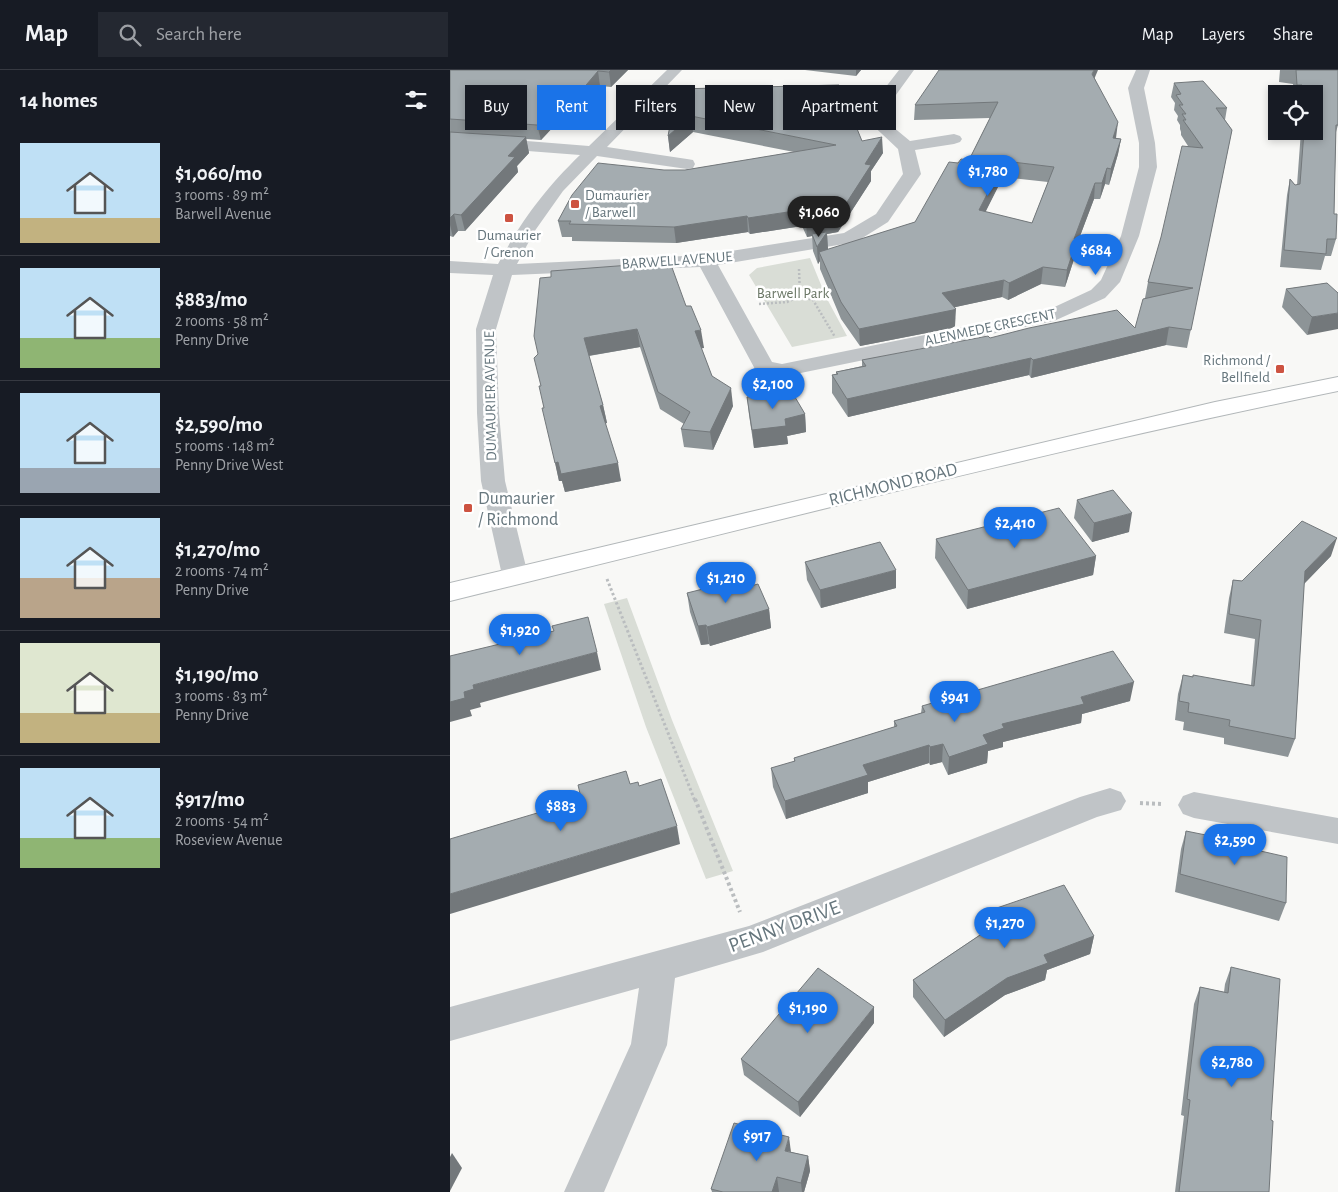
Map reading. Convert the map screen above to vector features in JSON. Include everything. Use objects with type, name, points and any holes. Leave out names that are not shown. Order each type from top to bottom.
[{"type":"main road","name":"RICHMOND ROAD","points":[[450,592],[1013,456],[1338,384]]},
{"type":"street","name":"DUMAURIER AVENUE","points":[[515,575],[493,481],[488,413],[486,329],[504,270],[525,231],[557,187],[592,150],[675,70]]},
{"type":"street","points":[[907,70],[877,109],[873,118],[906,147],[954,139]]},
{"type":"street","name":"ALENMEDE CRESCENT","points":[[706,261],[764,366],[780,371],[1054,315],[1098,294],[1110,282],[1130,236],[1148,167],[1147,143],[1136,88],[1143,70]]},
{"type":"street","points":[[450,140],[592,150],[687,164]]},
{"type":"street","name":"BARWELL AVENUE","points":[[450,266],[504,270],[706,261],[849,238],[882,218],[912,174],[906,147]]},
{"type":"street","name":"PENNY DRIVE","points":[[450,1024],[751,941],[1091,806],[1110,801]]},
{"type":"street","points":[[1194,805],[1338,830]]},
{"type":"street","points":[[584,1192],[649,1045],[659,967]]},
{"type":"path","points":[[790,247],[795,254],[800,273],[800,296]]},
{"type":"path","points":[[732,307],[787,302],[800,296],[813,300],[845,357]]},
{"type":"path","points":[[598,556],[751,941]]},
{"type":"path","points":[[1110,801],[1194,805]]},
{"type":"green space","name":"Barwell Park","points":[[810,258],[826,297],[847,336],[792,347],[749,275],[757,268]]},
{"type":"green space","points":[[627,598],[672,720],[733,871],[706,879],[646,727],[604,604]]},
{"type":"building","points":[[450,70],[611,70],[609,72],[598,71],[586,85],[537,85],[537,125],[527,124],[527,85],[465,85],[465,120],[450,119]]},
{"type":"building","points":[[939,70],[1094,70],[1092,74],[1118,122],[1113,138],[1121,139],[1111,169],[1107,168],[1102,183],[1095,183],[1074,239],[1077,240],[1067,270],[1043,267],[1009,283],[1004,280],[942,293],[956,309],[859,329],[841,302],[819,252],[915,222],[949,162],[958,163],[961,159],[969,160],[998,102],[915,105]],"holes":[[[1004,161],[1054,167],[1032,223],[979,210]]]},
{"type":"building","points":[[1296,70],[1338,70],[1338,125],[1336,125],[1334,214],[1337,214],[1336,239],[1327,239],[1326,254],[1284,250],[1290,179],[1295,185],[1300,184],[1303,140],[1323,140],[1323,85],[1297,85]]},
{"type":"building","points":[[1203,81],[1227,108],[1216,108],[1232,130],[1191,330],[1169,327],[1033,360],[1031,358],[847,399],[832,375],[838,374],[836,372],[866,366],[862,360],[988,336],[990,338],[1117,310],[1135,328],[1143,299],[1193,288],[1148,282],[1161,237],[1182,146],[1203,148],[1183,120],[1186,120],[1182,114],[1186,114],[1179,105],[1183,105],[1176,95],[1181,94],[1174,83]]},
{"type":"building","points":[[783,86],[783,130],[858,130],[862,141],[882,137],[865,164],[871,165],[838,216],[806,221],[801,210],[674,227],[569,224],[571,221],[558,221],[572,195],[598,163],[664,170],[685,170],[836,145],[761,130],[773,130],[773,87]]},
{"type":"building","points":[[705,88],[705,119],[695,117],[695,89]]},
{"type":"building","points":[[669,130],[675,130],[668,136]]},
{"type":"building","points":[[450,132],[526,137],[508,156],[515,157],[461,215],[454,214],[450,218]]},
{"type":"building","points":[[827,232],[817,247],[812,234]]},
{"type":"building","points":[[670,262],[686,306],[691,306],[701,330],[695,331],[712,376],[731,388],[710,432],[681,429],[690,412],[658,392],[637,329],[584,338],[603,405],[600,406],[618,463],[561,474],[558,462],[555,463],[542,408],[544,408],[539,386],[541,386],[534,358],[538,354],[534,336],[540,278],[551,277],[551,271]]},
{"type":"building","points":[[1327,283],[1338,293],[1338,313],[1312,317],[1286,289]]},
{"type":"building","points":[[792,392],[805,414],[785,419],[786,426],[752,430],[747,397]]},
{"type":"building","points":[[1113,490],[1132,513],[1094,523],[1077,500]]},
{"type":"building","points":[[1059,508],[1096,556],[968,590],[936,539]]},
{"type":"building","points":[[1302,521],[1337,538],[1305,571],[1295,739],[1229,726],[1230,720],[1188,712],[1189,703],[1179,701],[1183,675],[1193,677],[1193,675],[1254,686],[1261,620],[1229,614],[1233,580],[1242,581]]},
{"type":"building","points":[[880,542],[896,570],[820,590],[805,562]]},
{"type":"building","points":[[723,584],[725,589],[738,586],[740,589],[758,584],[769,609],[707,627],[706,625],[698,626],[687,593]]},
{"type":"building","points":[[588,617],[597,652],[473,685],[474,689],[464,692],[465,698],[450,702],[450,656],[554,631],[552,626]]},
{"type":"building","points":[[1113,651],[1134,682],[1081,697],[1084,704],[1002,724],[1004,728],[983,735],[988,744],[949,757],[943,744],[930,747],[929,745],[863,765],[868,775],[785,801],[771,768],[795,761],[794,758],[897,726],[894,721],[925,712],[922,706]]},
{"type":"building","points":[[626,771],[630,784],[638,782],[639,786],[661,779],[677,826],[450,894],[450,839],[564,805],[582,802],[578,785]]},
{"type":"building","points":[[1186,831],[1255,845],[1256,850],[1287,857],[1286,903],[1180,874]]},
{"type":"building","points":[[1064,885],[1094,936],[1044,955],[1048,963],[1007,978],[945,1020],[913,980],[995,925],[988,911]]},
{"type":"building","points":[[1231,967],[1280,979],[1271,1120],[1273,1121],[1269,1192],[1179,1192],[1190,1100],[1187,1099],[1200,987],[1228,993]]},
{"type":"building","points":[[818,968],[874,1007],[798,1102],[741,1059]]},
{"type":"building","points":[[734,1123],[789,1137],[785,1151],[808,1156],[801,1183],[777,1177],[772,1192],[723,1192],[711,1189]]},
{"type":"place","name":"Dumaurier / Barwell","points":[[575,204]]},
{"type":"place","name":"Dumaurier / Grenon","points":[[509,218]]},
{"type":"place","name":"Richmond / Bellfield","points":[[1280,369]]},
{"type":"place","name":"Dumaurier / Richmond","points":[[468,508]]}]
